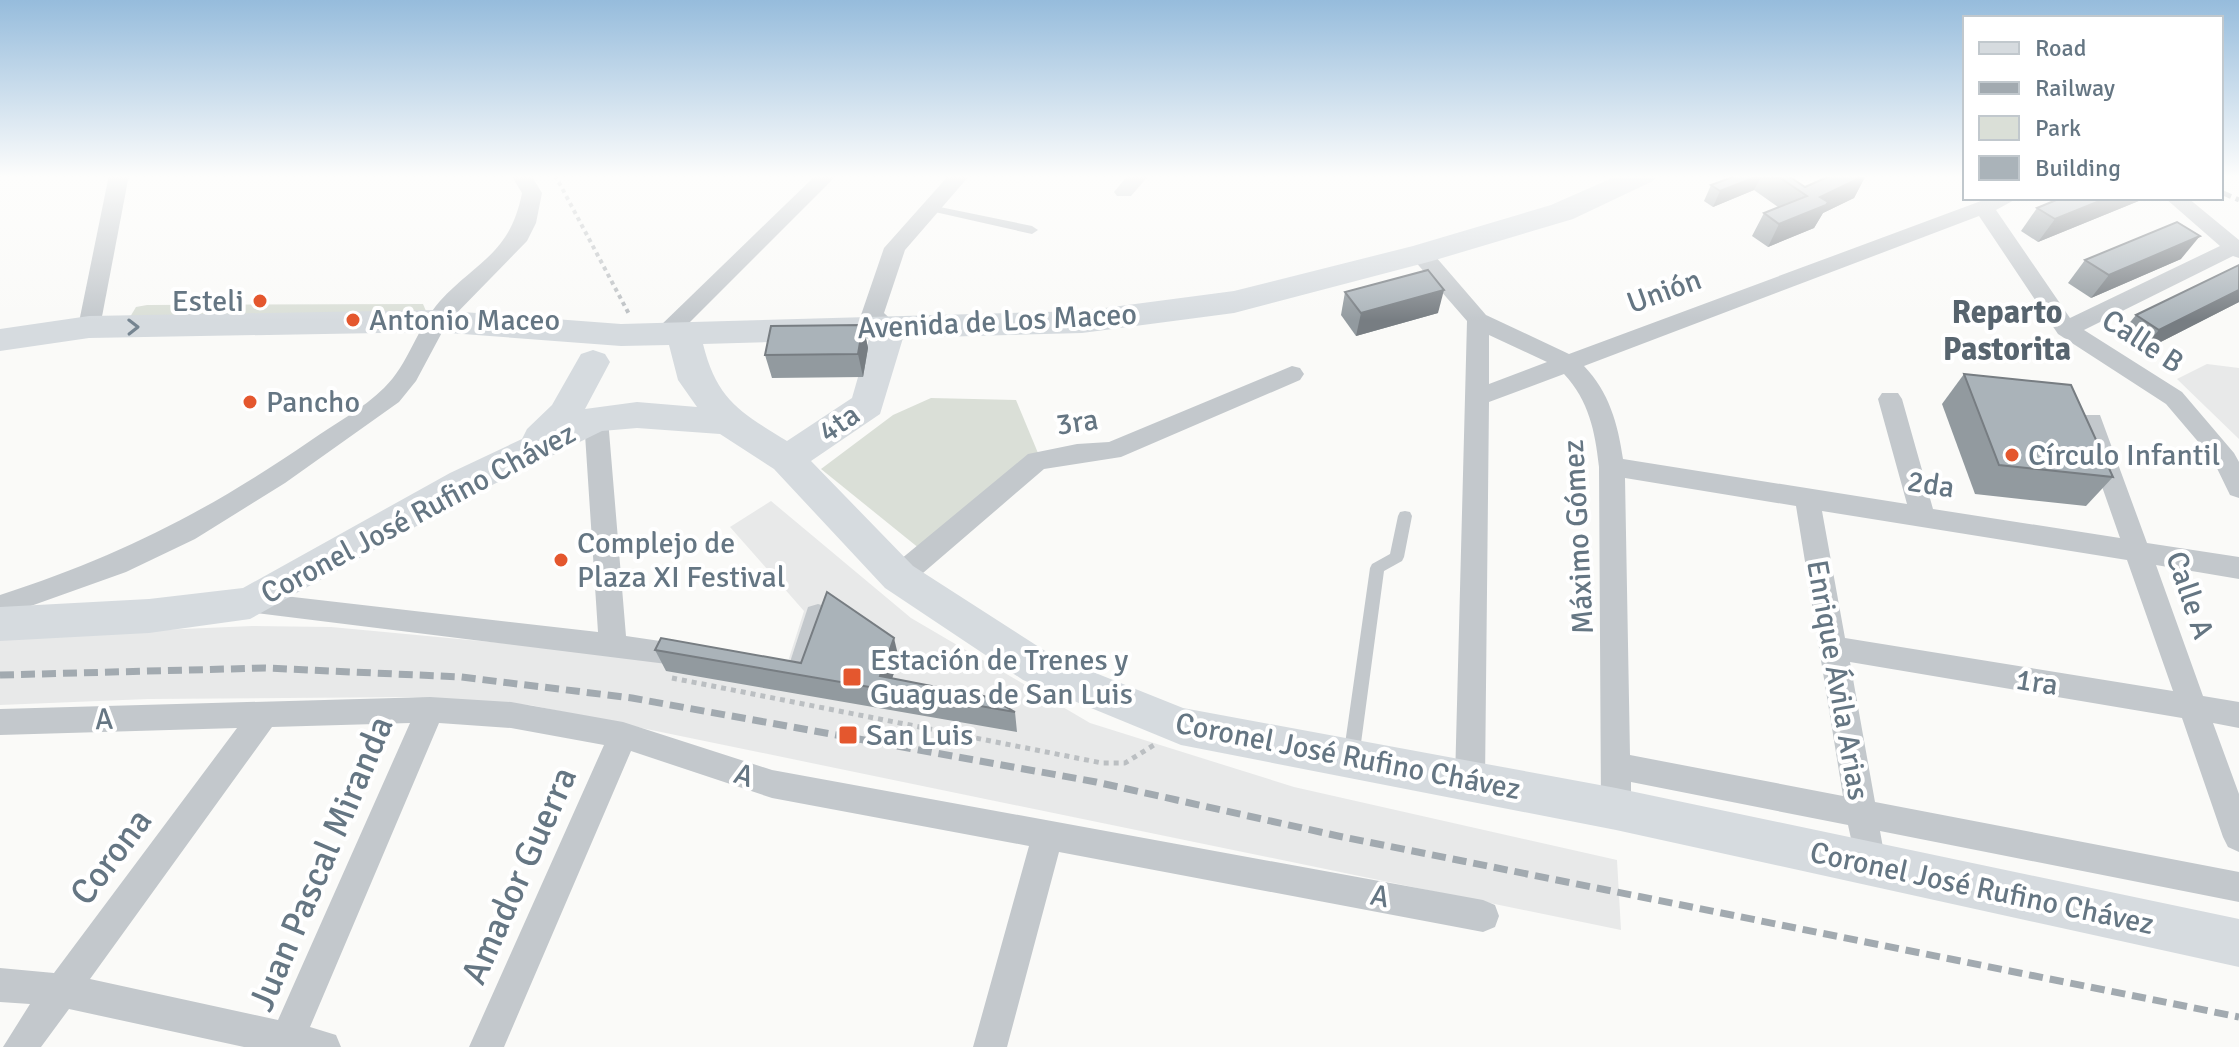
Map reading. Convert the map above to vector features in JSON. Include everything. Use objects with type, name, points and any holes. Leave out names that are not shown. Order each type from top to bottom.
[{"type":"street","points":[[91,315],[109,224]]},
{"type":"street","points":[[0,606],[83,578],[154,548],[230,506],[391,396],[411,376],[444,310],[515,243],[525,224]]},
{"type":"street","points":[[664,333],[777,224]]},
{"type":"street","points":[[664,333],[789,224]]},
{"type":"street","points":[[889,328],[872,315],[895,248],[916,224]]},
{"type":"street","name":"Avenida de Los Maceo","points":[[0,317],[444,310],[590,341],[664,333],[1082,322],[1234,302],[1421,254],[1522,224]]},
{"type":"street","name":"Unión","points":[[1478,397],[1941,224]]},
{"type":"street","name":"Calle B","points":[[1995,224],[2066,329],[2174,398],[2222,453],[2239,488]]},
{"type":"street","points":[[2066,329],[2237,249],[2206,224]]},
{"type":"street","name":"Máximo Gómez","points":[[1421,254],[1478,320],[1566,362],[1591,388],[1607,429],[1612,467],[1618,766],[1616,809]]},
{"type":"street","name":"Avenida de Los Maceo","points":[[0,340],[91,315]]},
{"type":"street","points":[[1470,781],[1478,320]]},
{"type":"street","name":"4ta","points":[[787,459],[868,405],[889,328]]},
{"type":"street","points":[[664,333],[728,422]]},
{"type":"street","points":[[590,341],[613,644]]},
{"type":"street","points":[[523,451],[565,414],[590,341]]},
{"type":"street","name":"3ra","points":[[899,577],[1037,461],[1077,453],[1112,451],[1292,374]]},
{"type":"street","points":[[1890,399],[1922,514]]},
{"type":"street","name":"Coronel José Rufino Chávez","points":[[250,603],[523,451],[596,419],[669,416],[728,422],[787,459],[899,577],[1038,668],[1181,726],[1616,809],[2239,943]]},
{"type":"street","name":"Calle A","points":[[2091,421],[2239,837]]},
{"type":"street","name":"2da","points":[[1612,467],[1922,514],[2239,568]]},
{"type":"street","name":"Enrique Ávila Arias","points":[[1807,496],[1870,864]]},
{"type":"street","name":"Coronel José Rufino Chávez","points":[[0,624],[149,616],[250,603],[613,644],[723,660]]},
{"type":"street","points":[[770,666],[801,670],[818,615]]},
{"type":"street","name":"1ra","points":[[1835,648],[2239,715]]},
{"type":"street","name":"A","points":[[0,722],[430,710],[511,715],[623,735],[772,784],[1483,916]]},
{"type":"street","name":"Juan Pascal Miranda","points":[[286,1044],[430,710]]},
{"type":"street","name":"Corona","points":[[20,1047],[265,714]]},
{"type":"street","name":"Amador Guerra","points":[[486,1047],[623,735]]},
{"type":"street","points":[[1618,766],[2239,887]]},
{"type":"street","points":[[990,1047],[1048,833]]},
{"type":"street","points":[[0,985],[60,990],[286,1044],[324,1047]]},
{"type":"lane","points":[[1004,224],[1032,230]]},
{"type":"lane","points":[[1351,759],[1377,568],[1397,557],[1405,516]]},
{"type":"path","points":[[580,224],[621,302],[664,333]]},
{"type":"path","points":[[665,677],[1102,763],[1125,763],[1181,726]]},
{"type":"shaded area","points":[[2207,364],[2239,368],[2239,439],[2177,379]]},
{"type":"shaded area","points":[[771,501],[911,618],[1090,723],[1294,787],[1617,860],[1621,930],[530,705],[411,697],[148,699],[0,705],[0,637],[252,626],[331,627],[672,659],[784,674],[804,611],[730,527]]},
{"type":"green space","points":[[423,304],[426,311],[130,317],[136,307],[147,305]]},
{"type":"green space","points":[[931,398],[1016,400],[1038,453],[920,549],[821,469],[893,415]]},
{"type":"building","points":[[2172,224],[2180,224],[2200,236],[2109,275],[2085,260]]},
{"type":"building","points":[[2239,265],[2239,290],[2159,330],[2136,315]]},
{"type":"building","points":[[1428,270],[1444,290],[1361,313],[1345,292]]},
{"type":"building","points":[[863,325],[858,354],[765,355],[771,326]]},
{"type":"building","points":[[1964,374],[2071,385],[2113,477],[1999,465]]},
{"type":"building","points":[[827,592],[894,638],[880,676],[988,697],[1015,712],[655,650],[661,638],[801,663]]},
{"type":"railway","points":[[0,675],[265,668],[461,677],[632,698],[1096,782],[1338,836],[2239,1017]]},
{"type":"place","name":"Esteli","points":[[260,301]]},
{"type":"place","name":"Antonio Maceo","points":[[353,320]]},
{"type":"place","name":"Pancho","points":[[250,402]]},
{"type":"place","name":"Círculo Infantil","points":[[2012,455]]},
{"type":"place","name":"Complejo de Plaza XI Festival","points":[[561,560]]},
{"type":"place","name":"Estación de Trenes y Guaguas de San Luis","points":[[852,677]]},
{"type":"place","name":"San Luis","points":[[848,735]]},
{"type":"district","name":"Reparto Pastorita","points":[[2007,330]]}]
